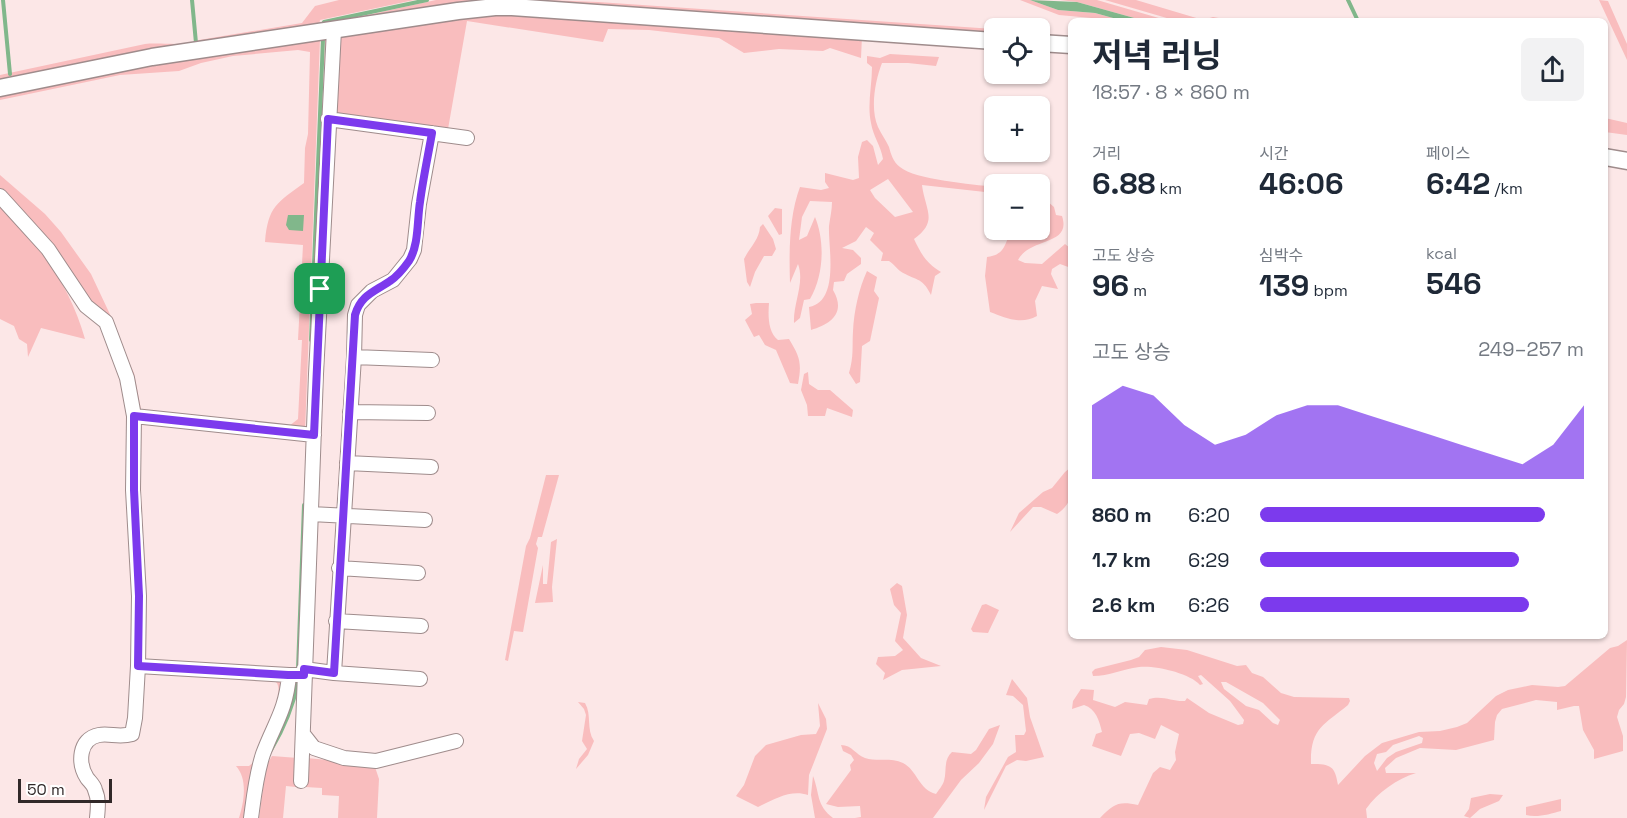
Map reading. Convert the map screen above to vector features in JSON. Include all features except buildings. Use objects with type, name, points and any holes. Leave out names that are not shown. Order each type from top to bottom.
[{"type":"street","points":[[0,87],[152,57],[495,7],[627,14],[984,40]]},
{"type":"street","points":[[301,781],[314,435],[334,30]]},
{"type":"street","points":[[1050,44],[1068,45]]},
{"type":"street","points":[[328,119],[467,138]]},
{"type":"street","points":[[334,673],[355,315],[358,304],[372,291],[393,280],[410,259],[414,250],[419,204],[432,133]]},
{"type":"street","points":[[1608,158],[1627,161]]},
{"type":"street","points":[[0,196],[48,249],[86,306],[106,322],[127,378],[134,416],[134,490],[139,596],[135,718],[132,734],[99,735],[87,741],[82,750],[83,768],[87,778],[95,787],[99,802],[97,818]]},
{"type":"street","points":[[354,357],[432,360]]},
{"type":"street","points":[[350,412],[428,413]]},
{"type":"street","points":[[134,416],[314,435]]},
{"type":"street","points":[[346,463],[431,467]]},
{"type":"street","points":[[311,514],[425,520]]},
{"type":"street","points":[[339,568],[418,573]]},
{"type":"street","points":[[336,621],[421,626]]},
{"type":"street","points":[[138,666],[288,675],[304,672],[420,679]]},
{"type":"street","points":[[251,818],[256,778],[264,753],[282,713],[288,692],[288,675]]},
{"type":"street","points":[[303,734],[314,748],[344,758],[376,761],[456,741]]},
{"type":"shaded area","points":[[339,0],[414,0],[320,20],[319,26],[196,46],[157,48],[0,81],[0,75],[145,44],[188,43],[302,23],[315,6]]},
{"type":"shaded area","points":[[436,0],[547,0],[984,28],[984,34],[496,2],[326,24]]},
{"type":"shaded area","points":[[1020,0],[1030,0],[1058,10],[1095,13],[1113,18],[1092,18],[1059,15]]},
{"type":"shaded area","points":[[1030,0],[1077,2],[1134,18],[1113,18],[1095,13],[1058,10]]},
{"type":"shaded area","points":[[1060,0],[1097,0],[1159,18],[1134,18],[1077,2]]},
{"type":"shaded area","points":[[1105,0],[1136,0],[1196,18],[1167,18]]},
{"type":"shaded area","points":[[1599,0],[1608,1],[1627,44],[1627,60],[1608,18]]},
{"type":"shaded area","points":[[488,11],[862,36],[861,58],[830,48],[823,51],[779,49],[744,53],[719,38],[649,30],[608,29],[603,42],[467,21],[448,129],[338,114],[335,108],[338,47],[340,39],[346,34]]},
{"type":"shaded area","points":[[332,34],[318,236],[325,38],[320,39],[305,432],[284,430],[298,419],[302,340],[298,340],[303,245],[265,242],[266,230],[272,213],[281,201],[304,183],[310,52],[298,50],[233,56],[201,63],[179,71],[120,75],[0,100],[0,90]]},
{"type":"shaded area","points":[[890,54],[939,57],[936,66],[882,63],[877,78],[874,104],[878,127],[900,167],[918,175],[984,186],[984,192],[922,185],[928,221],[922,233],[914,239],[925,258],[941,272],[935,276],[931,295],[921,282],[900,271],[889,261],[881,261],[883,253],[870,240],[874,233],[866,227],[856,241],[842,248],[853,250],[861,258],[861,264],[847,274],[844,281],[834,282],[833,290],[838,305],[835,316],[831,321],[811,330],[809,307],[819,303],[829,284],[829,226],[832,202],[810,201],[802,217],[799,240],[807,236],[815,217],[822,247],[822,258],[815,290],[810,299],[804,300],[800,318],[794,323],[800,286],[798,264],[790,283],[790,247],[796,198],[800,187],[821,190],[829,188],[825,182],[825,173],[853,180],[859,178],[858,157],[862,142],[867,140],[873,146],[878,165],[883,159],[870,116],[872,67],[867,63],[867,56],[880,58]],"holes":[[[888,179],[913,212],[895,217],[870,190]]]},
{"type":"shaded area","points":[[1608,119],[1627,123],[1627,135],[1608,132]]},
{"type":"shaded area","points":[[0,175],[45,214],[91,274],[134,373],[142,415],[138,413],[94,308],[0,192]]},
{"type":"shaded area","points":[[0,200],[27,231],[51,265],[71,300],[85,339],[41,328],[28,357],[27,344],[19,339],[14,326],[0,319]]},
{"type":"shaded area","points":[[1050,204],[1054,207],[1056,215],[1062,216],[1063,226],[1056,237],[1050,240]]},
{"type":"shaded area","points":[[775,208],[782,209],[782,234],[779,235],[768,216]]},
{"type":"shaded area","points":[[288,215],[304,215],[303,231],[289,230],[286,225]]},
{"type":"shaded area","points":[[763,224],[773,239],[776,249],[772,256],[764,256],[750,287],[747,282],[744,259]]},
{"type":"shaded area","points":[[1007,240],[1049,240],[1031,248],[1018,260],[1025,263],[1042,264],[1065,244],[1068,246],[1068,267],[1060,264],[1052,269],[1051,274],[1058,289],[1042,286],[1035,301],[1037,316],[1031,319],[1019,320],[990,312],[985,276],[987,257],[998,254]]},
{"type":"shaded area","points":[[867,271],[877,277],[874,291],[879,298],[870,341],[862,346],[860,382],[856,384],[849,373],[856,308]]},
{"type":"shaded area","points":[[769,303],[772,333],[778,340],[789,339],[796,351],[800,365],[798,384],[790,383],[776,350],[765,345],[759,335],[754,337],[745,320],[752,314],[750,304]]},
{"type":"shaded area","points":[[808,372],[809,384],[818,390],[830,390],[853,410],[852,417],[827,408],[825,416],[808,416],[807,405],[801,390],[804,374]]},
{"type":"shaded area","points":[[1068,470],[1068,502],[1063,509],[1057,514],[1041,507],[1033,507],[1010,532],[1019,513],[1043,492],[1052,488]]},
{"type":"shaded area","points":[[546,475],[559,475],[542,537],[538,537],[536,544],[538,548],[523,632],[514,631],[508,661],[505,660],[526,546]]},
{"type":"shaded area","points":[[557,539],[552,587],[553,602],[535,603],[543,565],[543,584],[547,584],[551,542]]},
{"type":"shaded area","points":[[897,583],[902,586],[907,615],[903,638],[921,658],[941,666],[902,670],[883,680],[885,673],[876,664],[878,657],[895,656],[903,650],[895,641],[901,613],[894,605],[890,589]]},
{"type":"shaded area","points":[[986,604],[999,610],[988,633],[973,632],[971,629],[982,605]]},
{"type":"shaded area","points":[[1627,640],[1626,697],[1617,717],[1623,736],[1623,751],[1594,759],[1594,750],[1583,730],[1579,706],[1557,710],[1557,702],[1536,700],[1502,709],[1495,722],[1494,740],[1456,750],[1420,748],[1396,758],[1385,768],[1386,773],[1416,773],[1395,783],[1376,797],[1366,809],[1367,818],[1100,818],[1117,805],[1126,803],[1138,805],[1153,773],[1160,767],[1170,770],[1176,760],[1175,752],[1179,734],[1161,725],[1155,739],[1139,733],[1130,734],[1121,756],[1092,746],[1096,734],[1102,732],[1098,719],[1091,709],[1084,705],[1072,709],[1073,701],[1081,689],[1094,690],[1093,700],[1115,707],[1125,702],[1147,705],[1149,699],[1154,698],[1185,701],[1187,698],[1209,713],[1238,725],[1243,724],[1244,720],[1230,701],[1201,675],[1198,676],[1203,684],[1200,685],[1188,677],[1153,667],[1127,669],[1099,676],[1093,676],[1092,672],[1095,669],[1139,657],[1145,650],[1161,647],[1187,650],[1237,666],[1246,665],[1252,673],[1263,677],[1281,693],[1294,697],[1349,698],[1348,705],[1320,728],[1311,752],[1311,764],[1331,767],[1338,785],[1365,756],[1382,743],[1419,732],[1440,731],[1467,723],[1496,696],[1508,690],[1532,685],[1565,686],[1610,648]],"holes":[[[1221,682],[1226,682],[1263,703],[1280,720],[1278,725],[1259,710],[1246,706],[1224,689]],[[1419,736],[1423,738],[1422,743],[1396,752],[1387,758],[1377,771],[1374,763],[1377,754],[1386,752],[1393,745]]]},
{"type":"shaded area","points":[[141,670],[283,678],[286,682],[281,705],[253,776],[248,818],[239,818],[244,784],[236,766],[249,766],[255,761],[278,700],[277,683],[272,680],[141,672]]},
{"type":"shaded area","points":[[1012,679],[1027,698],[1030,717],[1044,757],[1026,761],[1017,760],[1006,766],[984,810],[986,797],[1008,757],[1016,752],[1015,735],[1024,735],[1026,731],[1023,705],[1013,696],[1006,695]]},
{"type":"shaded area","points":[[578,702],[585,703],[590,732],[594,741],[588,755],[576,769],[579,759],[587,749],[582,741],[586,715]]},
{"type":"shaded area","points":[[818,703],[826,719],[827,729],[809,775],[808,795],[788,794],[758,807],[736,796],[744,785],[755,756],[766,745],[801,735],[816,734],[820,726]]},
{"type":"shaded area","points":[[1000,725],[993,744],[979,763],[961,780],[933,818],[855,818],[861,817],[860,806],[838,807],[826,804],[851,770],[850,765],[854,760],[851,755],[843,751],[841,745],[865,758],[894,760],[903,763],[912,770],[930,792],[936,794],[945,777],[949,755],[952,752],[971,754],[989,729]]},
{"type":"shaded area","points":[[272,756],[298,758],[296,787],[286,786],[283,818],[259,818],[266,766]]},
{"type":"shaded area","points":[[306,758],[374,764],[379,779],[377,818],[338,818],[339,796],[322,795],[322,788],[305,787]]},
{"type":"shaded area","points":[[813,776],[821,804],[833,818],[815,818],[811,795]]},
{"type":"shaded area","points":[[1490,794],[1503,795],[1499,801],[1480,809],[1470,818],[1464,816],[1469,809],[1471,798]]},
{"type":"shaded area","points":[[1561,799],[1561,811],[1539,816],[1526,815],[1526,807]]},
{"type":"waterway","points":[[3,0],[10,74]]},
{"type":"waterway","points":[[192,0],[196,43]]},
{"type":"waterway","points":[[323,25],[324,22],[427,0]]},
{"type":"waterway","points":[[1348,0],[1357,18]]},
{"type":"waterway","points":[[311,340],[323,39]]},
{"type":"waterway","points":[[298,669],[304,505]]},
{"type":"waterway","points":[[271,750],[288,717],[298,682]]},
{"type":"route","points":[[328,119],[432,133],[419,204],[414,250],[410,259],[393,280],[364,297],[358,304],[355,315],[334,673],[304,669],[304,675],[288,675],[138,666],[139,596],[134,490],[134,416],[314,435],[320,289],[328,119]]}]
